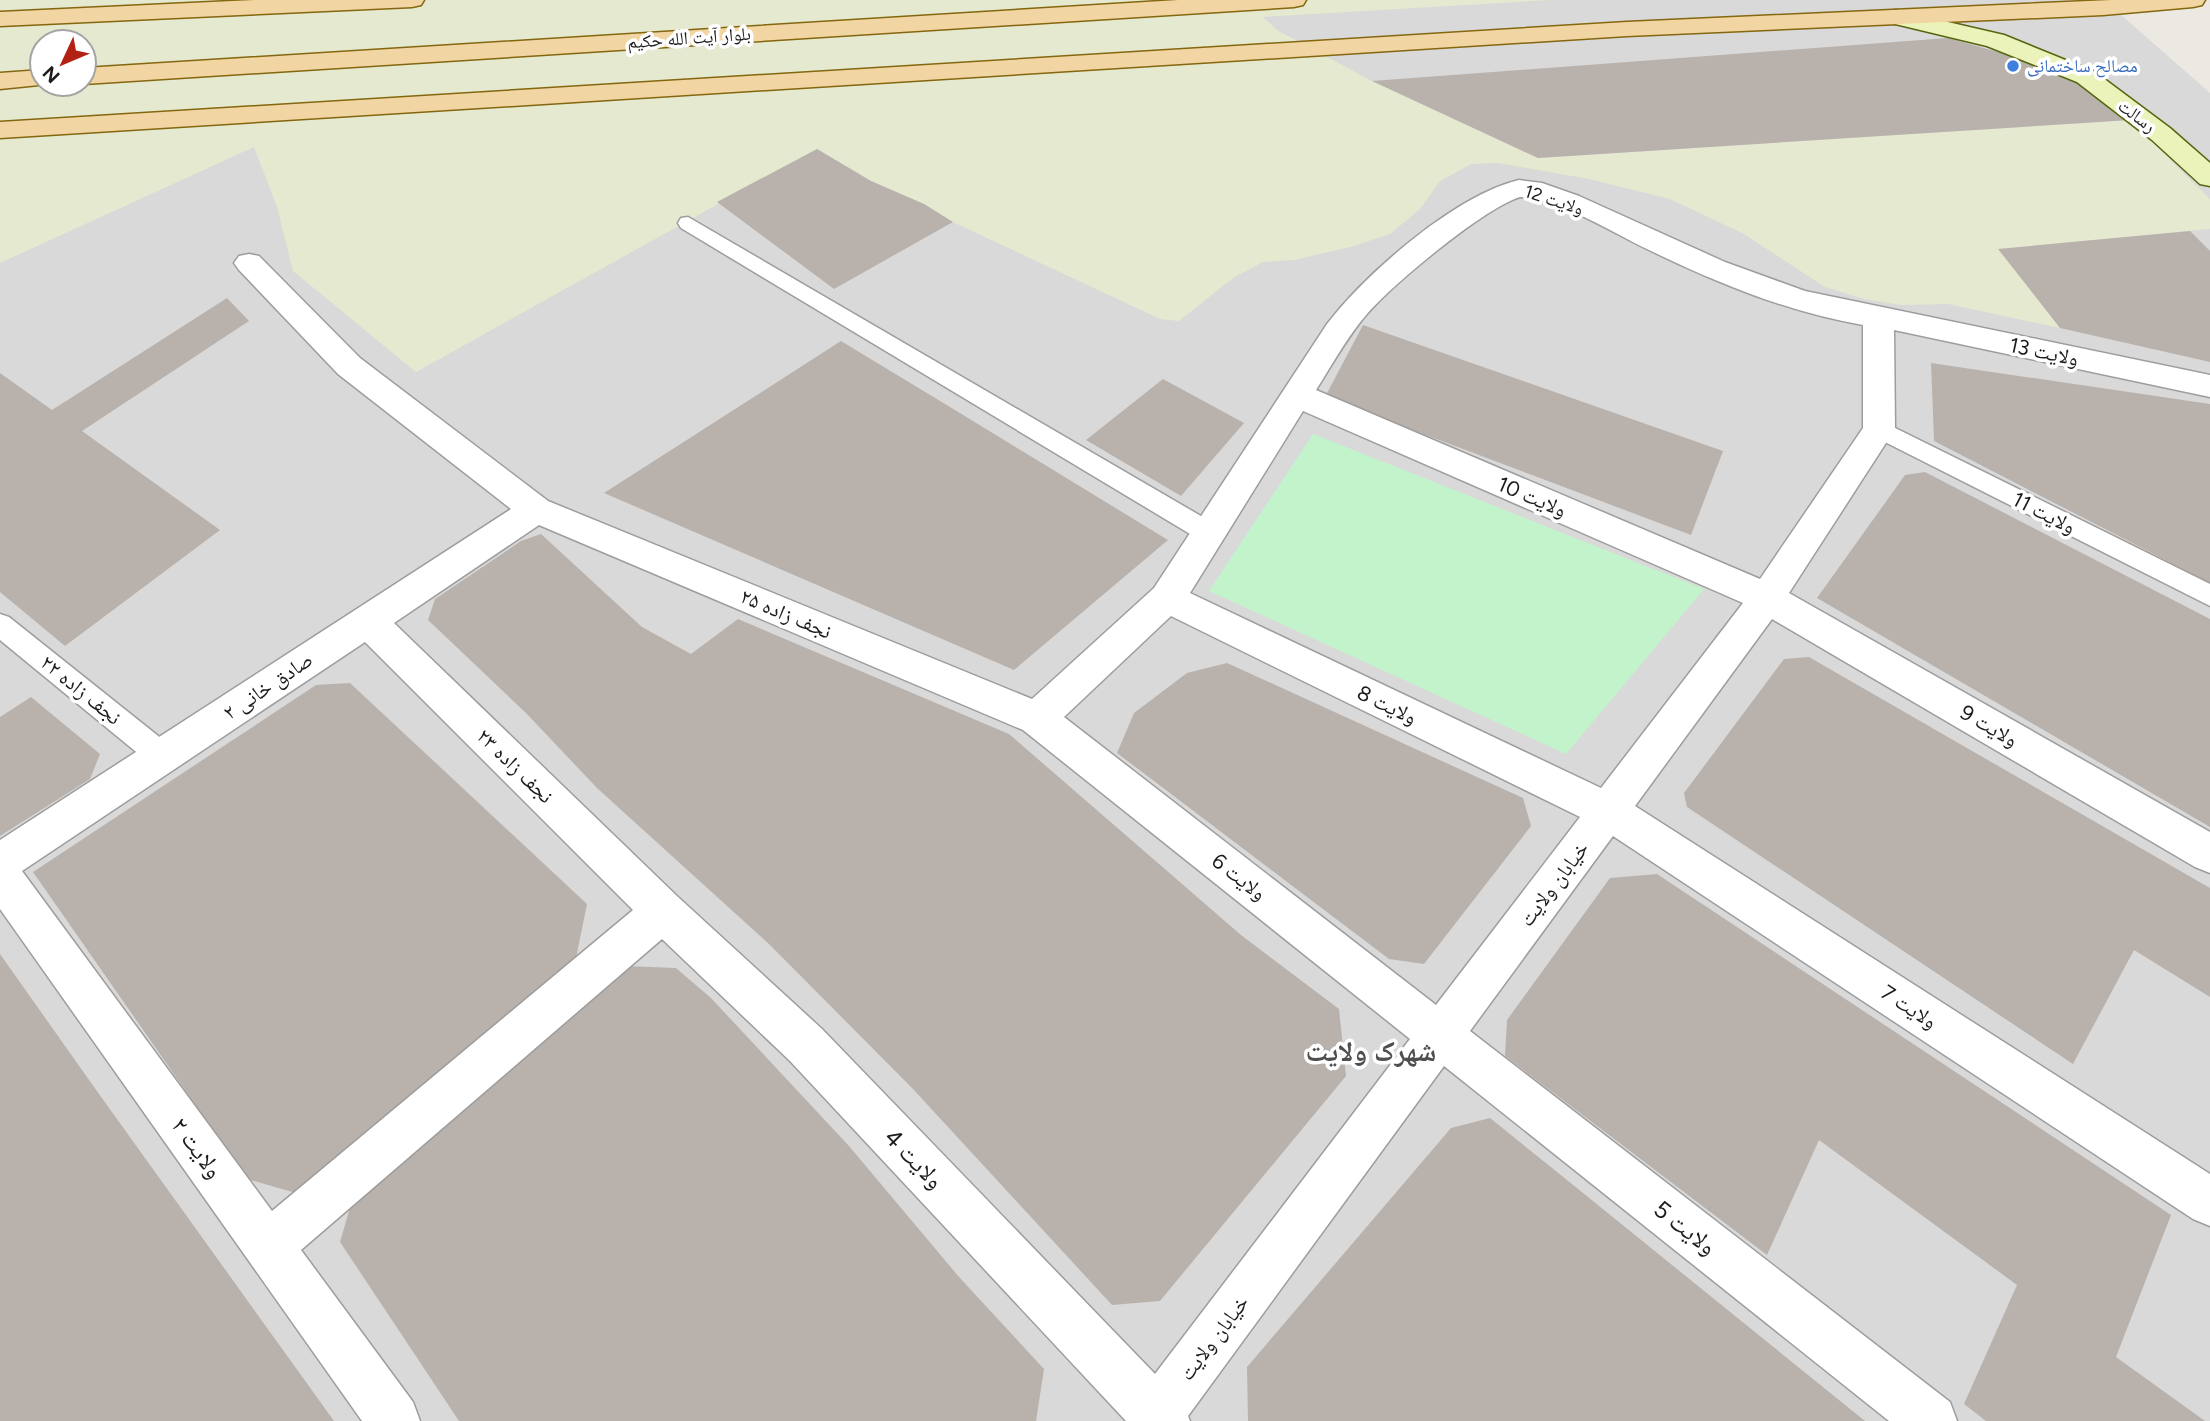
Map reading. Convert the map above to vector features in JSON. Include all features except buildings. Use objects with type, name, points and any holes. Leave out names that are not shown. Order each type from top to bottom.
[{"type":"main road","points":[[0,19],[412,0]]},
{"type":"main road","name":"بلوار آیت الله حکیم","points":[[98,75],[1294,0]]},
{"type":"main road","points":[[0,130],[1627,29],[2103,8],[2193,0]]},
{"type":"main road","name":"رسالت","points":[[1896,17],[1995,40],[2086,77],[2161,134],[2210,178]]},
{"type":"main road","points":[[648,41],[873,76]]},
{"type":"main road","points":[[0,81],[28,79]]},
{"type":"street","name":"ولایت 12","points":[[1037,718],[1167,598],[1297,395],[1359,304],[1462,218],[1499,194],[1520,188],[1540,192],[1780,295],[1836,312],[1878,317]]},
{"type":"street","name":"نجف زاده ۲۵","points":[[248,263],[349,366],[536,510],[1037,718]]},
{"type":"street","name":"ولایت 13","points":[[1878,317],[2210,386]]},
{"type":"street","points":[[1878,317],[1879,429]]},
{"type":"street","name":"ولایت 10","points":[[1297,395],[1768,598]]},
{"type":"street","name":"خیابان ولایت","points":[[1158,1419],[1768,598],[1879,429]]},
{"type":"street","name":"صادق خانی ۲","points":[[0,863],[536,510]]},
{"type":"street","name":"ولایت 8","points":[[1167,598],[1608,811]]},
{"type":"street","name":"ولایت 9","points":[[1768,598],[2210,854]]},
{"type":"street","name":"نجف زاده ۲۳","points":[[367,620],[663,911]]},
{"type":"street","name":"ولایت 6","points":[[1037,718],[1440,1036]]},
{"type":"street","name":"ولایت 7","points":[[1608,811],[2210,1202]]},
{"type":"street","name":"ولایت ۲","points":[[0,875],[394,1421]]},
{"type":"street","points":[[268,1246],[663,911]]},
{"type":"street","name":"ولایت 4","points":[[663,911],[806,1045],[1158,1419]]},
{"type":"street","name":"ولایت 5","points":[[1440,1036],[1931,1421]]},
{"type":"lane","points":[[688,223],[1209,533]]},
{"type":"lane","name":"ولایت 11","points":[[1879,429],[2210,596]]},
{"type":"lane","name":"نجف زاده ۲۲","points":[[0,625],[162,756]]},
{"type":"shaded area","name":"شهرک ولایت","points":[[1036,0],[2104,0],[2210,93],[2210,1421],[0,1421],[0,190]]},
{"type":"green space","points":[[0,0],[1551,0],[1263,17],[1277,30],[1372,81],[1538,158],[2130,120],[2210,199],[2210,229],[1999,249],[2060,328],[1948,304],[1901,305],[1864,299],[1825,287],[1744,234],[1670,199],[1589,179],[1498,163],[1471,164],[1440,181],[1420,209],[1390,234],[1294,260],[1263,262],[1233,278],[1179,321],[1160,319],[953,222],[924,204],[871,181],[817,149],[416,372],[293,271],[277,207],[254,147],[0,263]]},
{"type":"green space","points":[[1313,434],[1704,589],[1566,754],[1209,591]]},
{"type":"place","name":"مصالح ساختمانی","points":[[2013,66]]},
{"type":"district","name":"شهرک ولایت","points":[[1371,1051]]}]
